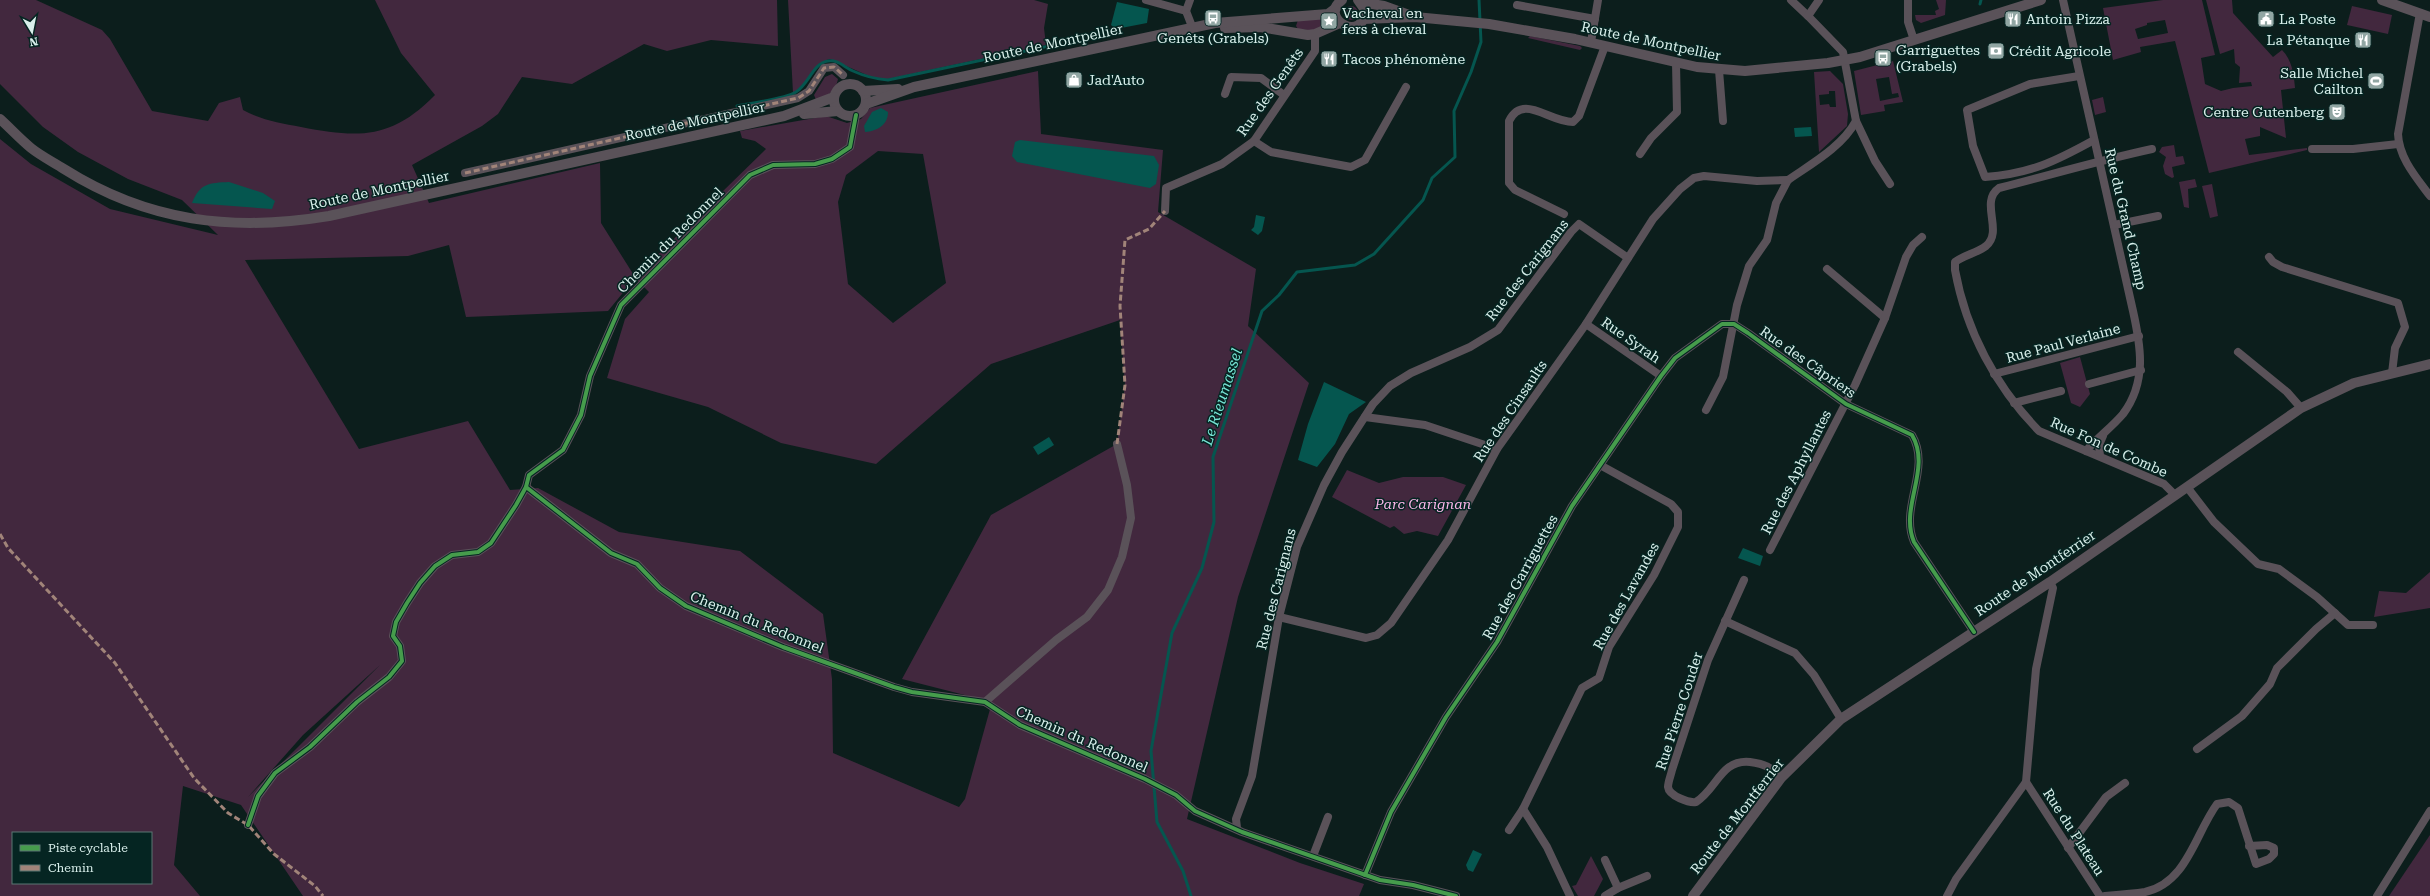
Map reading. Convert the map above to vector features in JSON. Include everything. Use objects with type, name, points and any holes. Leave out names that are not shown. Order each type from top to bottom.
[{"type":"street","points":[[1146,0],[1172,4],[1186,11],[1196,28]]},
{"type":"street","points":[[1186,11],[1190,0]]},
{"type":"street","points":[[1591,42],[1598,0]]},
{"type":"street","points":[[1791,0],[1841,48],[1845,61],[1856,121],[1875,161],[1890,184]]},
{"type":"street","points":[[1808,16],[1819,0]]},
{"type":"street","points":[[1908,0],[1908,22],[1914,40]]},
{"type":"street","name":"Route de Montpellier","points":[[1340,23],[1353,27],[1363,19],[1415,17],[1466,21],[1591,42],[1676,63],[1719,70],[1763,70],[1845,61],[2041,0]]},
{"type":"street","name":"Rue du Grand Champ","points":[[2063,0],[2139,336],[2141,370],[2138,386],[2130,401],[2103,435],[2086,451]]},
{"type":"street","points":[[2382,0],[2430,17]]},
{"type":"street","points":[[1359,1],[1365,10],[1363,19]]},
{"type":"street","name":"Route de Montpellier","points":[[1359,1],[1384,6],[1415,17]]},
{"type":"street","points":[[1315,34],[1340,23],[1336,16],[1339,4]]},
{"type":"street","name":"Route de Montpellier","points":[[784,116],[834,98],[838,90],[846,85],[855,85],[863,91],[914,87],[1215,23],[1328,14],[1339,4]]},
{"type":"street","points":[[1517,5],[1595,19]]},
{"type":"street","points":[[2420,13],[2398,134],[2398,144],[2411,171],[2430,196]]},
{"type":"street","points":[[1290,31],[1292,16]]},
{"type":"street","name":"Route de Montpellier","points":[[1196,28],[1260,27],[1315,34]]},
{"type":"street","name":"Rue des Genêts","points":[[1165,211],[1166,188],[1222,164],[1254,141],[1315,51],[1315,34]]},
{"type":"street","points":[[1564,214],[1515,190],[1510,183],[1509,122],[1513,113],[1521,108],[1531,109],[1563,122],[1573,122],[1579,116],[1605,46]]},
{"type":"street","points":[[1640,154],[1651,138],[1677,112],[1676,63]]},
{"type":"street","points":[[465,173],[798,98],[809,91],[820,72],[829,67],[839,70],[843,75]]},
{"type":"street","points":[[1719,70],[1723,121]]},
{"type":"street","points":[[2079,76],[2030,84],[1967,110],[1973,146],[1986,177],[2032,170],[2067,156],[2094,140]]},
{"type":"street","points":[[1225,94],[1231,77],[1261,78],[1284,95]]},
{"type":"street","name":"Route de Montpellier","points":[[0,119],[32,149],[78,178],[113,195],[168,214],[202,221],[255,224],[292,222],[329,216],[784,116],[838,111],[852,116],[862,111],[866,104],[914,87]]},
{"type":"street","points":[[1254,141],[1270,152],[1351,167],[1365,160],[1406,87]]},
{"type":"street","points":[[863,91],[866,104]]},
{"type":"street","points":[[834,98],[838,111]]},
{"type":"street","name":"Chemin du Redonnel","points":[[852,116],[854,129],[850,147],[832,159],[815,164],[773,166],[750,175],[621,305],[590,376],[581,415],[570,440],[563,450],[529,475],[526,487],[611,553],[637,564],[660,588],[686,606],[783,647],[894,687],[912,692],[985,702],[1020,725],[1145,779],[1176,795],[1195,810],[1237,828],[1242,832],[1380,880],[1414,885],[1456,896]]},
{"type":"street","points":[[1706,410],[1723,377],[1737,305],[1749,266],[1767,240],[1776,203],[1788,180],[1839,142],[1851,131],[1856,121]]},
{"type":"street","points":[[2312,149],[2353,149],[2398,144]]},
{"type":"street","points":[[2099,160],[2152,149]]},
{"type":"street","name":"Rue Fon de Combe","points":[[2099,160],[2083,166],[1999,188],[1993,192],[1990,199],[1992,236],[1986,246],[1955,262],[1956,279],[1979,349],[2014,404],[2039,431],[2164,484],[2175,495]]},
{"type":"street","points":[[1628,258],[1654,219],[1680,188],[1694,178],[1711,176],[1757,181],[1788,180]]},
{"type":"street","points":[[2114,225],[2158,216]]},
{"type":"street","name":"Rue des Carignans","points":[[1237,828],[1236,819],[1252,776],[1279,617],[1297,547],[1309,518],[1342,452],[1373,404],[1390,386],[1411,373],[1470,347],[1498,330],[1571,232],[1579,224],[1628,258]]},
{"type":"street","name":"Rue des Aphyllantes","points":[[1770,550],[1846,404],[1885,318],[1906,257],[1913,245],[1922,237]]},
{"type":"street","points":[[2269,256],[2273,262],[2282,267],[2398,303],[2405,327],[2395,348],[2392,373]]},
{"type":"street","name":"Rue des Cinsaults","points":[[1279,617],[1366,638],[1383,631],[1391,623],[1448,540],[1497,449],[1586,324],[1628,258]]},
{"type":"street","points":[[1827,269],[1885,318]]},
{"type":"street","name":"Rue Syrah","points":[[1586,324],[1661,376]]},
{"type":"street","name":"Rue des Garriguettes","points":[[1365,874],[1391,812],[1446,717],[1497,642],[1572,506],[1661,376],[1675,358],[1722,324],[1734,324]]},
{"type":"street","name":"Rue des Câpriers","points":[[1734,324],[1846,404],[1912,435],[1917,444],[1920,457],[1909,530],[1914,542],[1974,632]]},
{"type":"street","name":"Rue Paul Verlaine","points":[[1994,374],[2139,336]]},
{"type":"street","points":[[2238,352],[2288,392],[2301,408]]},
{"type":"street","name":"Route de Montferrier","points":[[1693,896],[1782,778],[1842,719],[2050,582],[2301,408],[2354,383],[2430,364]]},
{"type":"street","points":[[2089,384],[2141,370]]},
{"type":"street","points":[[2014,404],[2061,391]]},
{"type":"street","points":[[1365,416],[1425,425],[1497,449]]},
{"type":"street","name":"Rue du Grand Champ","points":[[2100,456],[2099,445],[2103,435]]},
{"type":"street","points":[[985,702],[1056,640],[1087,617],[1108,590],[1122,557],[1131,518],[1127,485],[1117,444]]},
{"type":"street","name":"Rue des Lavandes","points":[[1509,830],[1524,809],[1582,688],[1599,678],[1610,647],[1654,575],[1678,527],[1678,512],[1671,504],[1600,465]]},
{"type":"street","points":[[248,825],[258,796],[275,773],[310,747],[356,702],[389,677],[402,661],[400,646],[393,636],[396,622],[420,583],[435,566],[452,555],[478,552],[491,543],[526,487]]},
{"type":"street","points":[[2187,487],[2214,522],[2258,564],[2279,569],[2348,625],[2373,625]]},
{"type":"street","name":"Rue Pierre Couder","points":[[1744,580],[1708,660],[1672,770],[1669,791],[1691,803],[1696,802],[1726,769],[1739,761],[1765,764],[1782,778]]},
{"type":"street","points":[[1947,896],[1956,879],[2026,782],[2036,669],[2053,588],[2050,582]]},
{"type":"street","points":[[2197,749],[2242,716],[2270,684],[2277,668],[2311,633],[2335,613]]},
{"type":"street","points":[[1725,621],[1795,653],[1814,675],[1842,719]]},
{"type":"street","name":"Rue du Plateau","points":[[2026,782],[2100,896]]},
{"type":"street","points":[[2068,848],[2106,797],[2125,783]]},
{"type":"street","points":[[2105,896],[2146,891],[2165,884],[2183,866],[2207,817],[2217,804],[2229,802],[2238,808],[2249,846]]},
{"type":"street","points":[[1524,809],[1547,847],[1570,896]]},
{"type":"street","points":[[2377,896],[2430,811]]},
{"type":"street","points":[[1312,856],[1328,817]]},
{"type":"street","points":[[1604,860],[1618,888]]},
{"type":"street","points":[[1605,896],[1618,888],[1647,876]]},
{"type":"green space","points":[[0,0],[36,0],[102,30],[110,39],[152,111],[208,121],[219,103],[240,97],[243,110],[271,121],[321,131],[357,134],[388,128],[404,121],[419,110],[435,95],[401,53],[375,0],[777,0],[778,46],[711,40],[667,51],[644,44],[572,84],[522,77],[498,114],[482,126],[412,165],[429,203],[600,163],[601,223],[635,277],[766,149],[755,141],[742,138],[740,131],[826,116],[847,123],[861,119],[870,108],[1038,71],[1041,134],[1163,150],[1158,212],[1256,269],[1248,326],[1309,383],[1238,597],[1187,819],[1300,863],[1364,884],[1359,896],[303,896],[241,805],[183,786],[174,865],[200,896],[0,896],[0,139],[31,164],[110,209],[218,235],[182,200],[128,179],[78,152],[43,127],[0,84]],"holes":[[[878,151],[923,154],[946,283],[893,323],[848,284],[838,202],[846,175]],[[449,245],[466,317],[608,311],[635,278],[649,292],[625,319],[607,378],[708,407],[781,443],[876,464],[991,364],[1120,320],[1125,385],[1117,444],[991,515],[902,679],[992,702],[965,799],[959,807],[833,753],[832,679],[823,614],[740,551],[619,532],[538,488],[510,490],[468,421],[359,449],[245,260],[408,256]],[[380,665],[248,797],[303,735]]]},
{"type":"green space","points":[[788,0],[1034,0],[1048,4],[1044,28],[1046,45],[888,79],[876,79],[830,59],[824,61],[814,69],[799,89],[793,93]]},
{"type":"green space","points":[[1936,0],[1946,0],[1945,15],[1921,23],[1916,20],[1915,15],[1936,15],[1935,11],[1939,9]]},
{"type":"green space","points":[[2163,0],[2202,0],[2215,55],[2201,58],[2205,84],[2221,91],[2252,86],[2251,82],[2239,83],[2240,67],[2235,63],[2234,49],[2220,54],[2206,0],[2232,0],[2233,13],[2273,57],[2282,50],[2288,58],[2292,68],[2295,83],[2295,88],[2281,90],[2286,138],[2260,127],[2260,136],[2245,139],[2249,155],[2307,148],[2307,150],[2209,173],[2175,41],[2140,47],[2141,52],[2113,60],[2103,8]],"holes":[[[2165,20],[2168,33],[2138,39],[2135,29],[2147,25],[2147,23]]]},
{"type":"green space","points":[[1348,6],[1354,6],[1358,10],[1358,16],[1354,20],[1348,20],[1344,16],[1344,10]]},
{"type":"green space","points":[[2352,6],[2392,15],[2388,34],[2347,25]]},
{"type":"green space","points":[[1333,16],[1335,22],[1317,31],[1298,29],[1296,26],[1298,20]]},
{"type":"green space","points":[[1530,36],[1580,46],[1582,48],[1580,50],[1528,38]]},
{"type":"green space","points":[[1893,61],[1903,102],[1884,105],[1885,111],[1861,115],[1854,71]],"holes":[[[1889,77],[1892,94],[1898,93],[1899,97],[1880,101],[1876,79]]]},
{"type":"green space","points":[[1830,71],[1843,84],[1848,114],[1847,126],[1819,152],[1814,72]],"holes":[[[1829,91],[1835,91],[1836,107],[1830,107],[1829,104],[1820,105],[1819,95],[1829,94]]]},
{"type":"green space","points":[[832,74],[838,79],[835,87],[828,95],[817,102],[814,95],[825,77]]},
{"type":"green space","points":[[2103,97],[2106,112],[2095,115],[2092,100]]},
{"type":"green space","points":[[2174,145],[2176,157],[2183,156],[2185,164],[2172,167],[2174,177],[2172,178],[2165,174],[2163,166],[2166,157],[2159,152],[2162,147]]},
{"type":"green space","points":[[2195,179],[2197,187],[2188,189],[2189,208],[2184,207],[2179,182]]},
{"type":"green space","points":[[2212,184],[2218,216],[2210,218],[2202,186]]},
{"type":"green space","points":[[2080,357],[2090,394],[2080,407],[2071,403],[2060,363]]},
{"type":"green space","name":"Parc Carignan","points":[[1347,470],[1379,483],[1403,477],[1443,477],[1466,485],[1438,536],[1417,531],[1404,534],[1394,526],[1390,528],[1332,497]]},
{"type":"green space","points":[[2430,572],[2430,608],[2374,617],[2379,591],[2406,593]]},
{"type":"green space","points":[[2430,835],[2430,896],[2389,896]]},
{"type":"green space","points":[[1591,856],[1603,879],[1594,896],[1578,896],[1572,886],[1576,885]]},
{"type":"shaded area","points":[[1117,2],[1149,9],[1147,23],[1116,29],[1111,25]]},
{"type":"shaded area","points":[[881,108],[888,112],[888,117],[884,124],[878,129],[865,132],[864,126],[872,112]]},
{"type":"shaded area","points":[[1811,127],[1812,136],[1795,137],[1794,128]]},
{"type":"shaded area","points":[[1020,140],[1154,156],[1159,165],[1156,184],[1150,188],[1017,162],[1012,156],[1015,142]]},
{"type":"shaded area","points":[[229,182],[263,193],[275,201],[272,209],[192,203],[198,191],[206,185]]},
{"type":"shaded area","points":[[1256,215],[1265,217],[1262,231],[1258,235],[1251,230],[1254,227]]},
{"type":"shaded area","points":[[1324,382],[1366,402],[1349,414],[1335,444],[1317,467],[1298,460],[1308,424]]},
{"type":"shaded area","points":[[1049,437],[1054,445],[1038,455],[1033,447]]},
{"type":"shaded area","points":[[1743,548],[1763,556],[1760,566],[1738,558]]},
{"type":"shaded area","points":[[1473,850],[1482,854],[1473,872],[1468,870],[1466,865]]},
{"type":"waterway","name":"Le Rieumassel","points":[[1191,896],[1183,871],[1157,822],[1151,751],[1172,633],[1202,568],[1214,522],[1213,457],[1262,311],[1279,295],[1297,272],[1355,265],[1374,254],[1423,200],[1432,178],[1455,157],[1454,111],[1471,72],[1481,42],[1479,0]]},
{"type":"waterway","points":[[1980,4],[1981,0]]},
{"type":"waterway","points":[[737,106],[776,99],[796,92],[818,66],[828,61],[837,62],[865,76],[888,80],[1049,46]]},
{"type":"marked path","points":[[465,173],[798,98],[809,91],[824,68],[834,67],[843,75]]},
{"type":"marked path","points":[[1117,444],[1125,385],[1120,306],[1125,240],[1149,229],[1165,211]]},
{"type":"marked path","points":[[0,534],[8,548],[115,663],[194,778],[228,813],[248,825],[274,854],[315,886],[323,896]]},
{"type":"cycle path","points":[[248,825],[258,796],[275,773],[310,747],[357,702],[389,677],[402,661],[400,646],[393,636],[396,622],[420,583],[435,566],[452,555],[478,552],[491,543],[516,505],[526,487],[529,475],[563,450],[581,415],[590,376],[621,305],[750,175],[773,165],[815,164],[832,159],[850,147],[856,115]]},
{"type":"cycle path","points":[[1365,875],[1391,812],[1446,717],[1497,642],[1572,506],[1661,376],[1675,358],[1722,324],[1734,324],[1748,333],[1846,404],[1912,435],[1917,448],[1919,461],[1910,515],[1910,529],[1914,542],[1974,632]]},
{"type":"cycle path","points":[[526,487],[611,553],[637,564],[660,588],[686,606],[783,647],[894,687],[912,692],[985,702],[1020,725],[1145,779],[1176,795],[1195,811],[1242,832],[1380,880],[1413,885],[1456,896]]},
{"type":"place","name":"Genêts (Grabels)","points":[[1213,18]]},
{"type":"place","name":"Antoin Pizza","points":[[2013,19]]},
{"type":"place","name":"La Poste","points":[[2266,19]]},
{"type":"place","name":"Vacheval en fers à cheval","points":[[1329,21]]},
{"type":"place","name":"La Pétanque","points":[[2363,40]]},
{"type":"place","name":"Crédit Agricole","points":[[1996,51]]},
{"type":"place","name":"Garriguettes (Grabels)","points":[[1883,58]]},
{"type":"place","name":"Tacos phénomène","points":[[1329,59]]},
{"type":"place","name":"Jad'Auto","points":[[1074,80]]},
{"type":"place","name":"Salle Michel Cailton","points":[[2376,81]]},
{"type":"place","name":"Centre Gutenberg","points":[[2337,112]]}]
